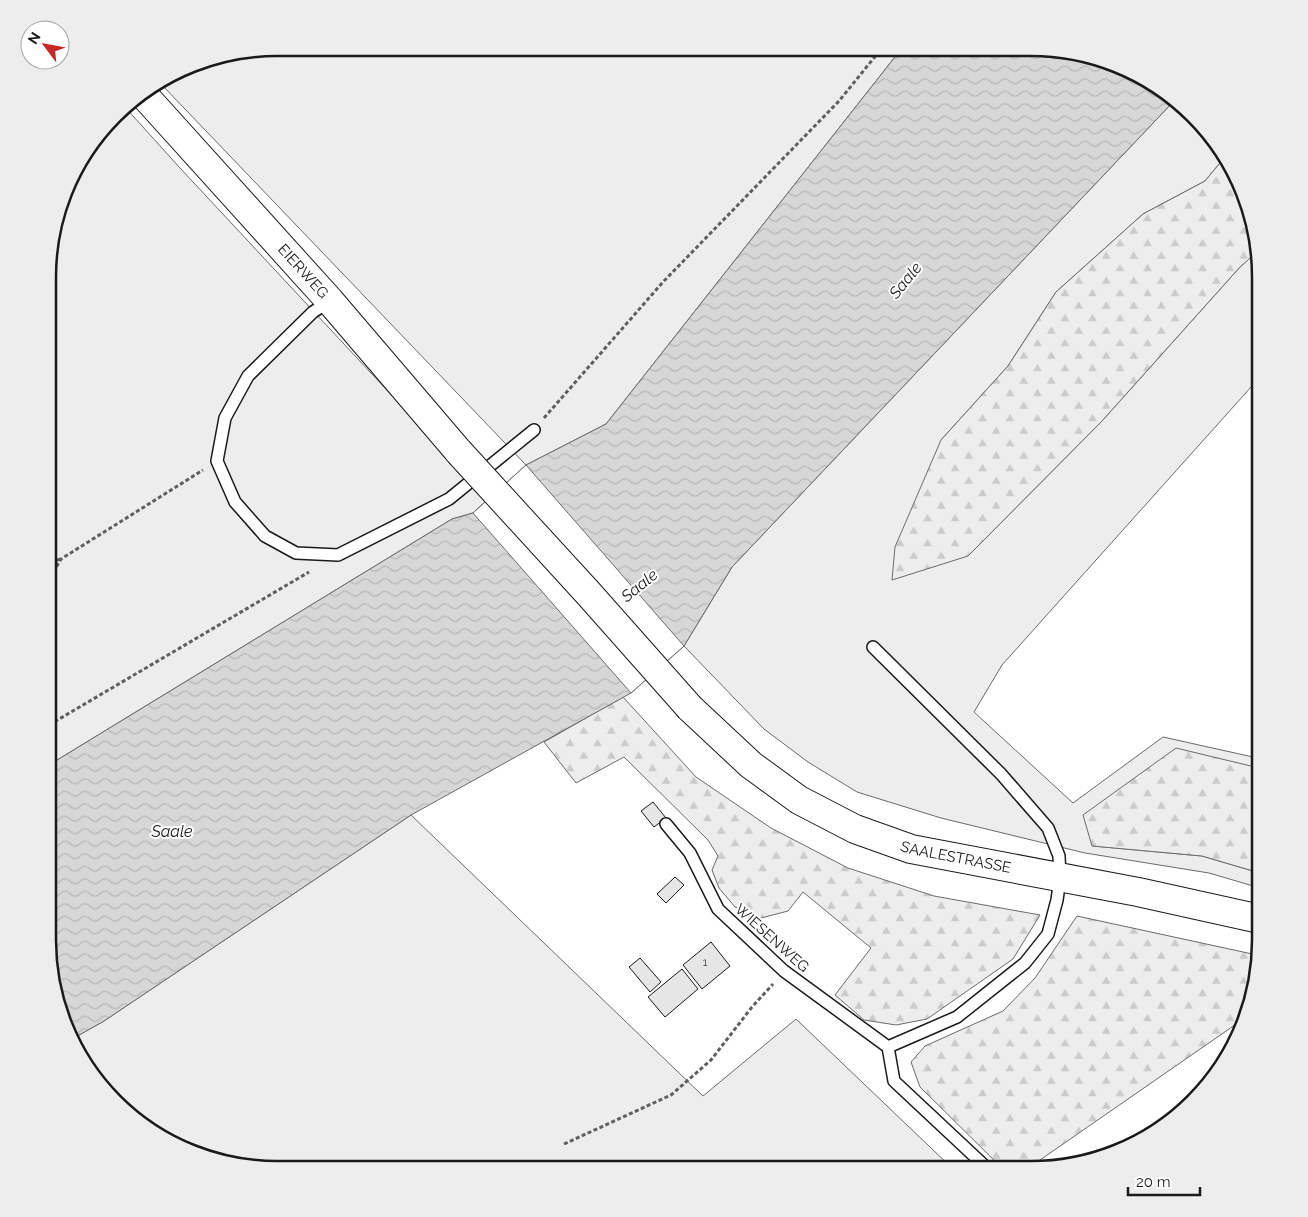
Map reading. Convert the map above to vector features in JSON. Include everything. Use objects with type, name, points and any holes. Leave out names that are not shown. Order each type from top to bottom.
[{"type":"street","name":"EIERWEG","points":[[147,99],[330,301],[459,452],[690,708]]},
{"type":"street","name":"SAALESTRASSE","points":[[690,708],[751,765],[799,800],[855,829],[911,849],[1138,892],[1252,917]]},
{"type":"lane","points":[[330,301],[313,312],[248,376],[225,418],[217,461],[235,502],[265,536],[296,553],[338,555],[450,499],[534,430]]},
{"type":"lane","points":[[873,647],[1001,774],[1048,828],[1059,856],[1060,878],[1057,900],[1048,934],[1025,963],[957,1017],[888,1048],[894,1081],[979,1161]]},
{"type":"lane","name":"WIESENWEG","points":[[666,824],[690,853],[718,909],[784,971],[888,1048]]},
{"type":"path","points":[[534,430],[664,282],[840,101],[876,56]]},
{"type":"path","points":[[56,560],[217,461]]},
{"type":"path","points":[[56,722],[338,555]]},
{"type":"path","points":[[56,568],[61,559]]},
{"type":"path","points":[[564,1144],[671,1095],[711,1060],[752,1007],[784,971]]},
{"type":"shaded area","points":[[277,56],[896,56],[606,424],[526,465],[164,87],[193,73],[234,60]]},
{"type":"shaded area","points":[[1170,106],[1187,121],[1215,154],[1220,163],[1205,181],[1143,214],[1056,292],[1008,366],[941,440],[968,556],[1102,421],[1240,267],[1251,258],[1252,386],[1002,665],[974,712],[1073,803],[1163,737],[1252,757],[1252,768],[1093,846],[1202,856],[1252,871],[1252,886],[1209,873],[1085,853],[941,818],[857,792],[808,762],[764,729],[684,646],[732,567]]},
{"type":"shaded area","points":[[130,113],[452,460],[485,502],[473,513],[452,519],[56,761],[56,277],[58,248],[68,206],[79,179],[93,154]]},
{"type":"shaded area","points":[[411,815],[703,1096],[796,1019],[945,1161],[277,1161],[234,1157],[206,1149],[179,1138],[154,1124],[121,1096],[93,1063],[78,1036],[104,1021]]},
{"type":"green space","points":[[1220,163],[1240,206],[1248,234],[1251,258],[1240,267],[1102,421],[968,556],[892,580],[895,547],[941,440],[1008,366],[1056,292],[1143,214],[1205,181]]},
{"type":"green space","points":[[623,697],[696,777],[771,828],[848,868],[934,896],[1040,915],[1013,959],[927,1019],[896,1025],[864,1020],[835,995],[871,948],[803,892],[788,911],[761,918],[735,907],[719,888],[712,870],[718,856],[708,840],[624,757],[576,783],[544,742]]},
{"type":"green space","points":[[1176,748],[1252,766],[1252,871],[1202,856],[1092,846],[1083,815]]},
{"type":"green space","points":[[1077,916],[1251,954],[1248,983],[1234,1025],[1039,1160],[995,1161],[920,1087],[911,1062],[925,1046],[1003,1011],[1035,978]]},
{"type":"water","name":"Saale","points":[[896,56],[1031,56],[1074,60],[1102,68],[1129,79],[1154,93],[1170,106],[732,567],[684,646],[631,693],[411,815],[104,1021],[78,1036],[68,1011],[58,969],[56,940],[56,761],[452,519],[473,513],[526,465],[606,424]]},
{"type":"pier","points":[[526,465],[684,646],[631,693],[473,513]]},
{"type":"building","points":[[653,802],[666,818],[654,827],[641,811]]},
{"type":"building","points":[[675,877],[684,885],[666,903],[657,894]]},
{"type":"building","points":[[711,942],[730,966],[702,989],[683,965]]},
{"type":"building","points":[[640,958],[661,982],[650,992],[629,967]]},
{"type":"building","points":[[682,969],[698,989],[665,1017],[648,997]]}]
